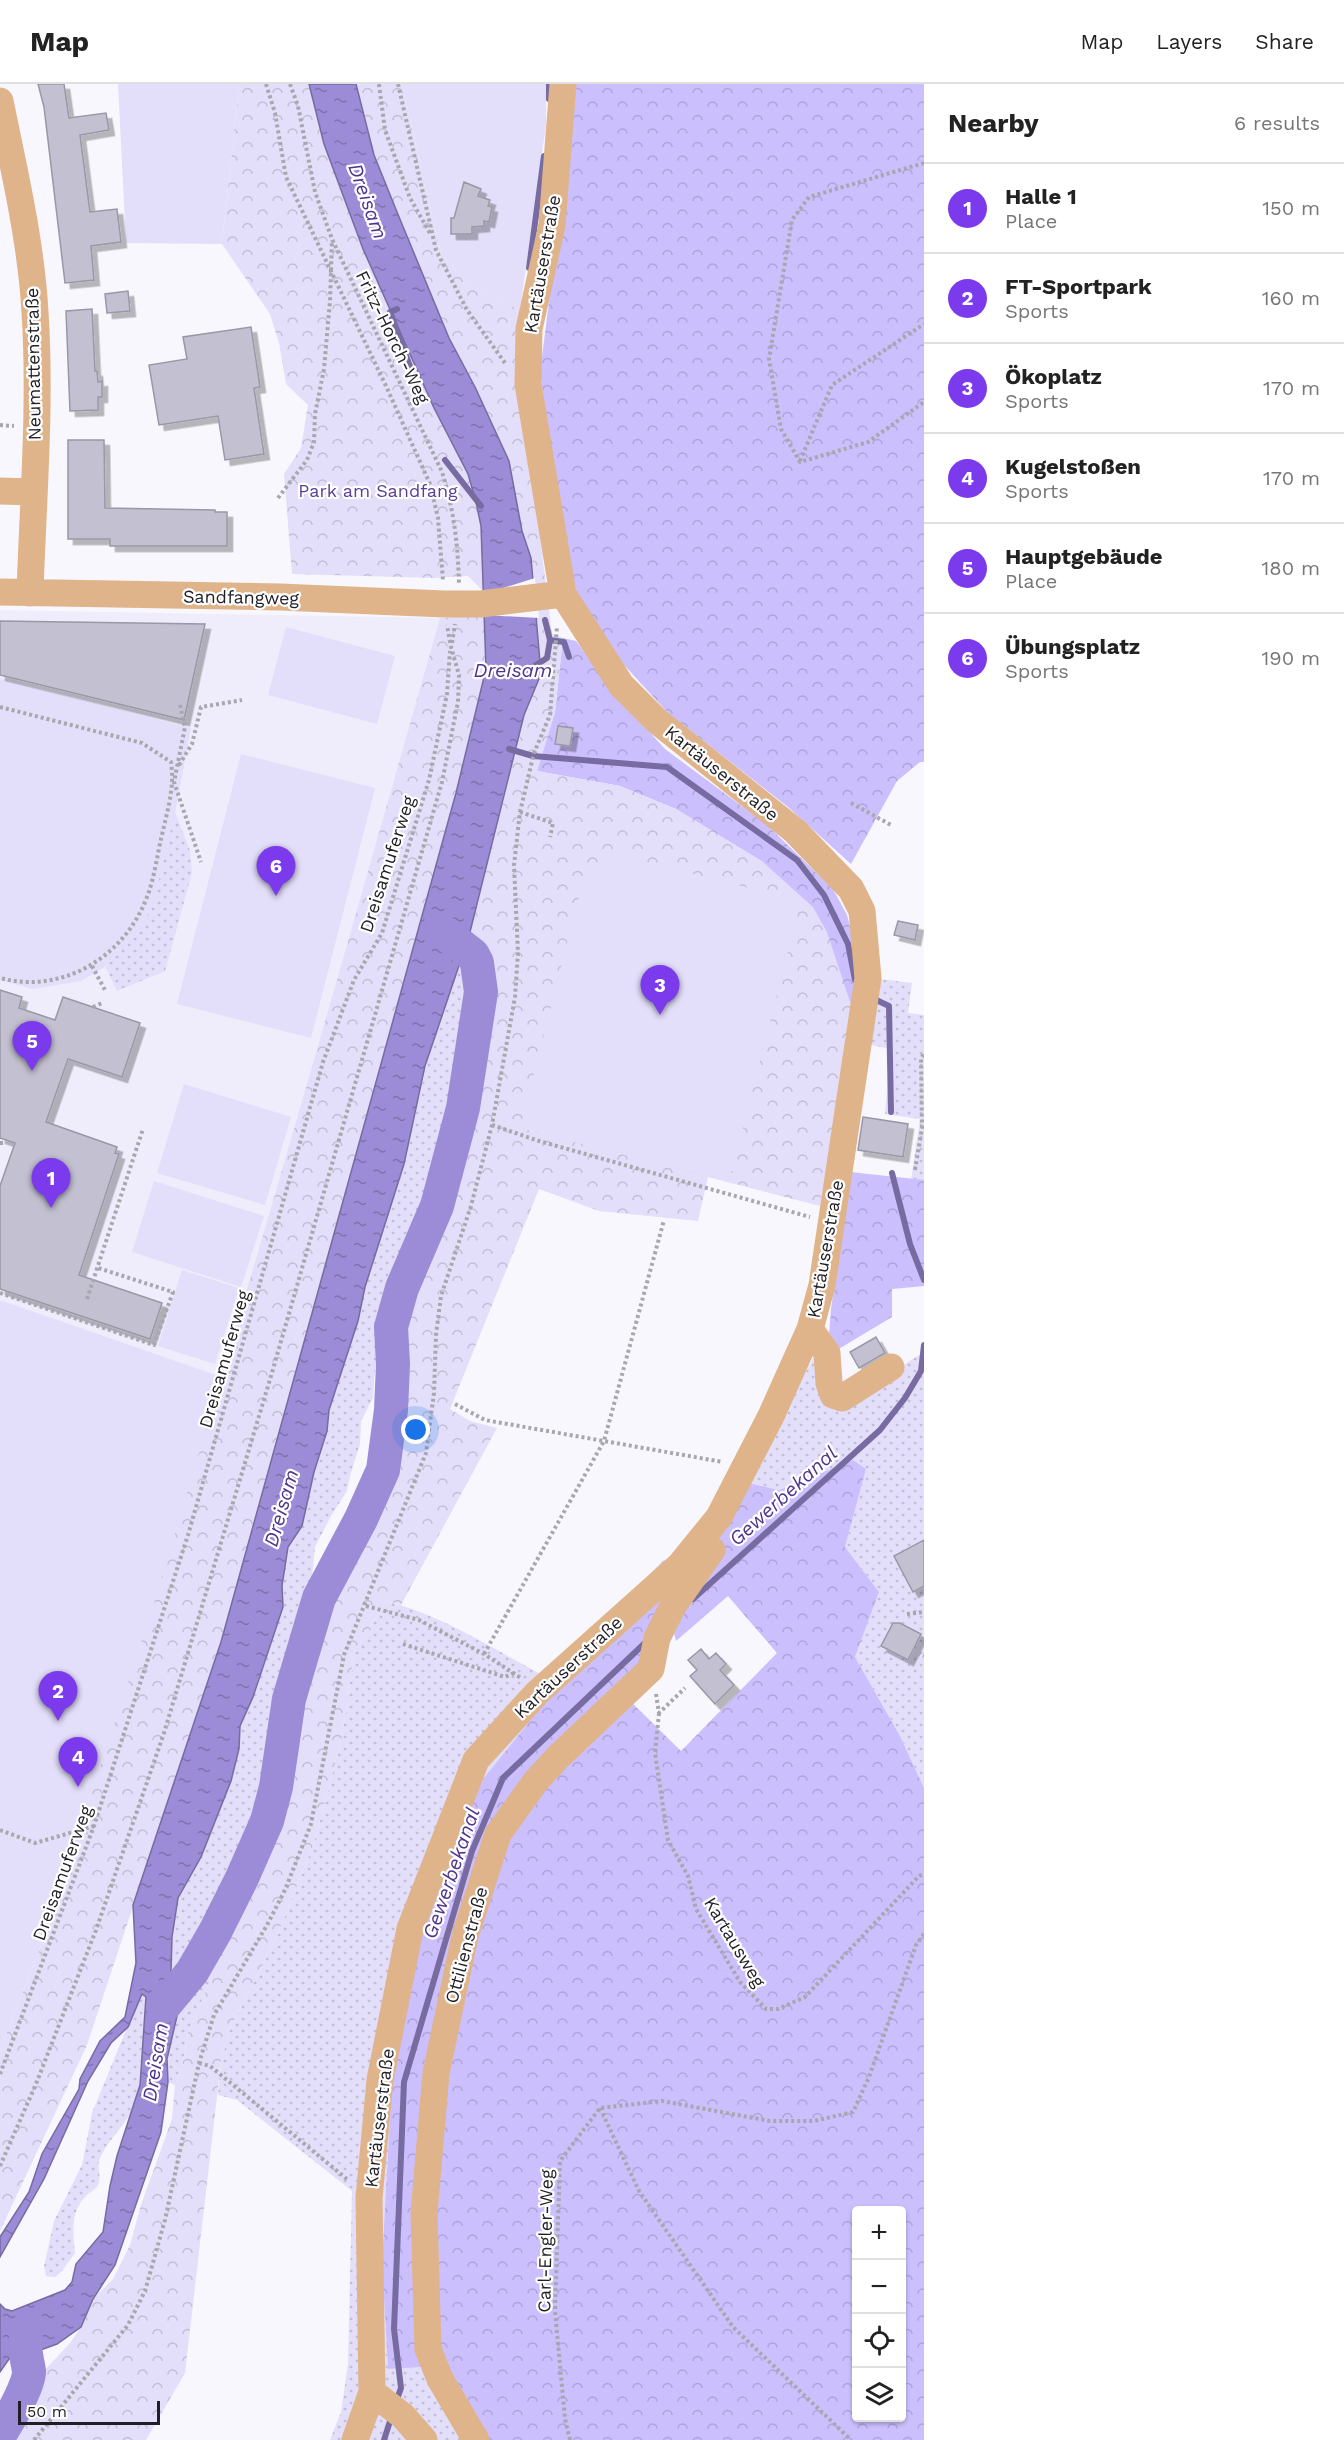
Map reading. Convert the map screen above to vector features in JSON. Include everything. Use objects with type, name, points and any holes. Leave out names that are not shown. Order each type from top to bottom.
[{"type":"street","name":"Kartäuserstraße","points":[[355,2440],[388,2405],[369,2198],[380,2080],[410,1929],[476,1760],[537,1693],[680,1565],[718,1517],[771,1416],[810,1329],[822,1285],[868,978],[862,911],[851,889],[795,831],[657,720],[621,685],[555,595],[528,384],[529,329],[552,225],[563,84]]},
{"type":"street","name":"Neumattenstraße","points":[[0,101],[7,180],[35,310],[36,426],[30,593]]},
{"type":"street","points":[[0,491],[33,492]]},
{"type":"street","name":"Sandfangweg","points":[[0,592],[280,597],[462,604],[555,595]]},
{"type":"street","points":[[810,1329],[827,1353],[833,1395],[842,1398],[891,1367]]},
{"type":"street","points":[[651,1669],[657,1638],[673,1606],[717,1540],[718,1517]]},
{"type":"street","name":"Ottilienstraße","points":[[476,2440],[440,2379],[428,2349],[424,2213],[436,2073],[465,1936],[498,1834],[536,1781],[557,1758],[651,1669]]},
{"type":"street","points":[[388,2405],[424,2440]]},
{"type":"path","points":[[0,2166],[36,2084],[96,1930],[160,1744],[268,1387],[442,782],[458,702],[459,675],[451,647],[462,604],[430,484],[286,177],[275,113],[266,84]]},
{"type":"path","name":"Fritz-Horch-Weg","points":[[290,84],[298,106],[315,192],[332,239],[442,472],[452,500],[458,538],[462,604]]},
{"type":"path","points":[[379,84],[385,130],[410,198],[434,242]]},
{"type":"path","points":[[398,84],[436,250],[467,310],[507,366],[528,384]]},
{"type":"path","points":[[800,462],[782,429],[769,359],[792,220],[809,197],[924,163]]},
{"type":"path","points":[[278,498],[307,460],[314,442],[315,414],[324,369],[330,301],[332,239]]},
{"type":"path","points":[[800,462],[832,385],[924,324]]},
{"type":"path","points":[[800,462],[868,442],[924,402]]},
{"type":"path","points":[[34,2440],[128,2325],[146,2291],[165,2220],[199,2063],[214,2015],[285,1890],[310,1824],[328,1745],[333,1701],[344,1655],[366,1606],[426,1453],[434,1393],[436,1335],[441,1296],[471,1206],[492,1125],[515,997],[518,953],[514,865],[520,812],[532,760],[550,715],[555,671],[556,632]]},
{"type":"path","name":"Dreisamuferweg","points":[[0,2074],[94,1826],[188,1535],[323,1062],[354,980],[382,933],[429,780],[447,694],[451,647]]},
{"type":"path","points":[[177,768],[192,744],[201,708],[242,700]]},
{"type":"path","points":[[0,978],[11,981],[42,981],[67,977],[92,966],[116,946],[133,925],[148,896],[177,768],[185,726],[180,705]]},
{"type":"path","points":[[0,707],[142,743],[171,762],[174,782],[201,862]]},
{"type":"path","points":[[850,803],[891,825]]},
{"type":"path","points":[[520,812],[553,823],[550,837]]},
{"type":"path","points":[[92,966],[105,990]]},
{"type":"path","points":[[93,1007],[102,1003]]},
{"type":"path","points":[[915,1170],[922,1128],[921,1059],[924,1053]]},
{"type":"path","points":[[492,1125],[550,1144],[831,1222]]},
{"type":"path","points":[[87,1299],[143,1129]]},
{"type":"path","points":[[484,1654],[604,1441],[664,1220]]},
{"type":"path","points":[[0,1293],[154,1345],[173,1293],[98,1268]]},
{"type":"path","points":[[455,1404],[485,1420],[732,1464],[744,1469]]},
{"type":"path","points":[[366,1606],[419,1620],[440,1630],[515,1673],[537,1693]]},
{"type":"path","points":[[907,1614],[924,1612]]},
{"type":"path","points":[[403,1644],[505,1677],[515,1673]]},
{"type":"path","points":[[912,1652],[924,1656]]},
{"type":"path","points":[[651,1669],[659,1713]]},
{"type":"path","points":[[659,1713],[685,1688]]},
{"type":"path","name":"Kartausweg","points":[[659,1713],[655,1753],[668,1840],[688,1876],[696,1909],[740,1982],[766,2009],[778,2009],[805,1997],[886,1909],[919,1876],[924,1874]]},
{"type":"path","points":[[0,1830],[34,1842],[94,1826]]},
{"type":"path","points":[[851,2440],[733,2327],[639,2191],[600,2108],[662,2101],[770,2121],[814,2121],[853,2112],[869,2077],[916,1945],[924,1934]]},
{"type":"path","points":[[199,2063],[210,2066],[369,2198]]},
{"type":"path","name":"Carl-Engler-Weg","points":[[570,2440],[565,2419],[555,2311],[560,2161],[600,2108]]},
{"type":"shaded area","points":[[0,610],[440,618],[315,1060],[222,1377],[0,1300]]},
{"type":"green space","points":[[118,84],[239,84],[222,244],[126,243]]},
{"type":"green space","name":"Park am Sandfang","points":[[239,84],[309,84],[324,144],[363,249],[434,408],[468,474],[481,526],[484,592],[468,576],[433,578],[292,574],[284,474],[301,448],[308,405],[286,384],[279,343],[270,314],[222,244]]},
{"type":"green space","points":[[356,84],[402,84],[441,253],[466,282],[520,310],[522,390],[552,634],[563,638],[555,712],[537,771],[620,786],[676,809],[763,862],[813,907],[827,932],[852,1008],[847,1053],[820,1206],[708,1177],[698,1221],[599,1211],[539,1189],[450,1409],[470,1421],[497,1428],[401,1605],[386,1601],[354,1654],[342,1737],[314,1843],[275,1941],[230,2028],[221,2062],[185,2373],[146,2440],[5,2440],[40,2386],[45,2370],[70,2343],[81,2327],[93,2299],[113,2279],[130,2245],[141,2205],[172,2119],[175,2085],[182,2067],[188,2033],[211,1979],[205,1973],[273,1828],[304,1679],[320,1617],[364,1530],[390,1471],[398,1442],[401,1395],[399,1368],[402,1344],[472,1113],[487,1021],[489,996],[487,974],[481,953],[469,936],[524,715],[541,674],[531,558],[475,387],[449,338],[374,155]]},
{"type":"green space","points":[[402,84],[546,84],[546,125],[520,310],[466,282],[441,253]]},
{"type":"green space","points":[[573,84],[924,84],[924,762],[920,762],[897,781],[851,864],[788,807],[669,714],[624,665],[587,615],[567,568],[540,373],[571,127]]},
{"type":"green space","points":[[484,615],[486,669],[456,793],[221,1642],[87,2045],[0,2231],[0,2050],[73,1864],[80,1828],[175,1527],[266,1225],[440,618]]},
{"type":"green space","points":[[286,627],[395,656],[377,724],[268,695]]},
{"type":"green space","points":[[563,638],[576,641],[613,692],[665,749],[766,824],[833,889],[847,915],[854,942],[856,974],[852,1008],[839,973],[763,862],[676,809],[620,786],[537,771],[555,712]]},
{"type":"green space","points":[[0,679],[191,728],[176,808],[153,906],[135,937],[105,967],[81,981],[33,989],[0,980]]},
{"type":"green space","points":[[241,754],[375,788],[311,1038],[177,1004]]},
{"type":"green space","points":[[173,807],[190,851],[192,873],[165,971],[117,991],[103,961]]},
{"type":"green space","points":[[607,852],[801,901],[729,1182],[520,1128],[584,877],[600,880]]},
{"type":"green space","points":[[460,964],[472,966],[477,999],[470,1039],[464,1053],[461,1083],[425,1204],[413,1235],[397,1258],[390,1280],[382,1345],[375,1368],[373,1398],[361,1421],[360,1444],[347,1491],[315,1547],[311,1587],[270,1741],[251,1841],[239,1854],[208,1921],[193,1946],[187,1967],[172,1977],[172,1937],[178,1898],[201,1857],[239,1749],[240,1726],[253,1697],[283,1607],[282,1586],[288,1547],[302,1526],[314,1472],[327,1431],[329,1410],[358,1322],[365,1287],[404,1164],[433,1036]]},
{"type":"green space","points":[[880,979],[912,983],[908,1013],[924,1015],[924,1180],[911,1180],[920,1119],[885,1114],[891,1049],[871,1045]]},
{"type":"green space","points":[[184,1084],[291,1117],[265,1205],[157,1173]]},
{"type":"green space","points":[[850,1172],[924,1180],[924,1286],[892,1289],[892,1317],[837,1350],[829,1335]]},
{"type":"green space","points":[[154,1181],[264,1216],[241,1287],[132,1252]]},
{"type":"green space","points":[[182,1270],[239,1288],[215,1364],[158,1346]]},
{"type":"green space","points":[[0,1300],[222,1377],[151,1613],[80,1828],[73,1864],[0,2050]]},
{"type":"green space","points":[[924,1352],[924,1788],[900,1736],[855,1657],[879,1592],[845,1547],[866,1469],[853,1460],[779,1490],[746,1482],[816,1353],[826,1395],[862,1391]]},
{"type":"green space","points":[[853,1460],[866,1469],[845,1547],[879,1592],[855,1657],[900,1736],[924,1788],[924,2440],[484,2440],[442,2366],[388,2369],[382,2262],[392,2079],[419,1931],[458,1828],[484,1778],[550,1696],[676,1579],[641,1660],[619,1690],[681,1751],[777,1653],[728,1596],[676,1641],[674,1633],[745,1482],[779,1490]]},
{"type":"green space","points":[[664,1559],[676,1579],[392,2079],[382,2262],[388,2369],[442,2366],[484,2440],[330,2440],[341,2412],[348,2364],[352,2191],[237,2100],[218,2095],[221,2062],[230,2028],[275,1941],[314,1843],[342,1737],[354,1654],[386,1601],[446,1623],[540,1674],[629,1597]]},
{"type":"green space","points":[[205,1973],[211,1979],[188,2033],[182,2067],[175,2085],[168,2082],[168,2074],[170,2038],[175,2015],[182,1998]]},
{"type":"green space","points":[[141,1993],[146,1997],[146,2006],[138,2098],[99,2161],[98,2185],[80,2203],[77,2210],[74,2223],[75,2253],[55,2277],[46,2276],[44,2266],[54,2221],[82,2165],[92,2113]]},
{"type":"water","name":"Dreisam","points":[[309,84],[356,84],[374,155],[397,212],[449,338],[475,387],[509,461],[522,531],[531,558],[541,674],[524,715],[469,936],[425,1066],[404,1164],[329,1410],[327,1431],[314,1472],[302,1526],[288,1547],[282,1586],[283,1607],[253,1697],[240,1726],[239,1749],[231,1781],[201,1857],[178,1898],[172,1937],[171,1971],[181,1999],[167,2059],[168,2082],[161,2132],[115,2265],[93,2299],[81,2327],[57,2344],[9,2359],[0,2372],[0,2304],[12,2311],[65,2290],[72,2282],[76,2264],[103,2232],[117,2156],[140,2085],[146,1997],[142,1994],[128,2027],[111,2043],[88,2081],[44,2179],[0,2257],[0,2237],[29,2192],[42,2154],[79,2089],[80,2079],[100,2041],[125,2017],[136,1963],[133,1905],[221,1642],[456,793],[486,669],[481,526],[468,474],[434,408],[363,249],[324,144]]},
{"type":"pier","points":[[535,578],[539,618],[482,615],[481,595]]},
{"type":"building","points":[[38,84],[64,84],[69,118],[106,113],[109,130],[80,135],[90,212],[117,209],[121,242],[91,246],[94,280],[65,283],[44,107]]},
{"type":"building","points":[[464,182],[481,189],[478,196],[490,200],[488,206],[492,207],[489,222],[484,221],[484,226],[472,227],[472,234],[451,234],[451,218],[454,218]]},
{"type":"building","points":[[128,291],[130,311],[107,313],[105,294]]},
{"type":"building","points":[[92,309],[95,371],[97,371],[98,382],[102,381],[102,397],[98,397],[98,410],[70,411],[66,311]]},
{"type":"building","points":[[251,327],[260,387],[254,388],[264,454],[225,460],[218,416],[159,425],[149,365],[187,359],[183,337]]},
{"type":"building","points":[[68,440],[104,440],[105,508],[227,512],[227,546],[110,546],[110,539],[68,539]]},
{"type":"building","points":[[0,621],[205,624],[184,720],[0,675]]},
{"type":"building","points":[[558,726],[573,728],[570,746],[555,744]]},
{"type":"building","points":[[898,921],[918,925],[915,940],[894,935]]},
{"type":"building","points":[[0,990],[22,997],[19,1008],[55,1020],[63,997],[140,1023],[122,1077],[68,1059],[46,1122],[117,1147],[115,1153],[119,1154],[79,1275],[162,1303],[150,1339],[0,1289],[0,1186],[15,1143],[0,1138]]},
{"type":"building","points":[[863,1117],[908,1124],[903,1157],[858,1150]]},
{"type":"building","points":[[876,1337],[885,1353],[859,1368],[850,1352]]},
{"type":"building","points":[[924,1540],[924,1586],[913,1592],[894,1556]]},
{"type":"building","points":[[893,1623],[900,1623],[921,1634],[908,1660],[881,1646]]},
{"type":"building","points":[[701,1649],[709,1659],[716,1653],[726,1664],[720,1670],[734,1685],[715,1704],[690,1676],[697,1670],[688,1660]]},
{"type":"waterway","points":[[549,84],[549,99]]},
{"type":"waterway","points":[[529,268],[544,156]]},
{"type":"waterway","points":[[397,309],[390,312],[422,399]]},
{"type":"waterway","points":[[445,460],[481,506]]},
{"type":"waterway","points":[[533,667],[547,658],[550,640],[545,620]]},
{"type":"waterway","points":[[550,640],[564,642],[569,657]]},
{"type":"waterway","points":[[509,749],[533,756],[667,767],[797,860],[824,895],[848,944],[855,980]]},
{"type":"waterway","points":[[163,2007],[192,1972],[215,1932],[267,1821],[276,1787],[289,1699],[319,1598],[361,1519],[383,1470],[391,1410],[393,1364],[391,1327],[402,1288],[437,1206],[463,1108],[481,992],[477,963],[473,955],[442,931]]},
{"type":"waterway","points":[[872,998],[889,1006],[891,1112]]},
{"type":"waterway","name":"Gewerbekanal","points":[[892,1173],[910,1244],[924,1280]]},
{"type":"waterway","name":"Gewerbekanal","points":[[693,1599],[880,1430],[905,1398],[921,1371],[924,1345]]},
{"type":"waterway","name":"Gewerbekanal","points":[[396,2402],[401,2388],[394,2329],[404,2082],[472,1851],[503,1778],[648,1640]]},
{"type":"waterway","points":[[0,2434],[26,2385],[29,2371],[26,2338]]},
{"type":"waterway","name":"Gewerbekanal","points":[[384,2440],[392,2415]]},
{"type":"place","name":"Übungsplatz","points":[[276,896]]},
{"type":"place","name":"Ökoplatz","points":[[660,1015]]},
{"type":"place","name":"Hauptgebäude","points":[[32,1071]]},
{"type":"place","name":"Halle 1","points":[[51,1208]]},
{"type":"place","name":"FT-Sportpark","points":[[58,1721]]},
{"type":"place","name":"Kugelstoßen","points":[[78,1787]]}]
